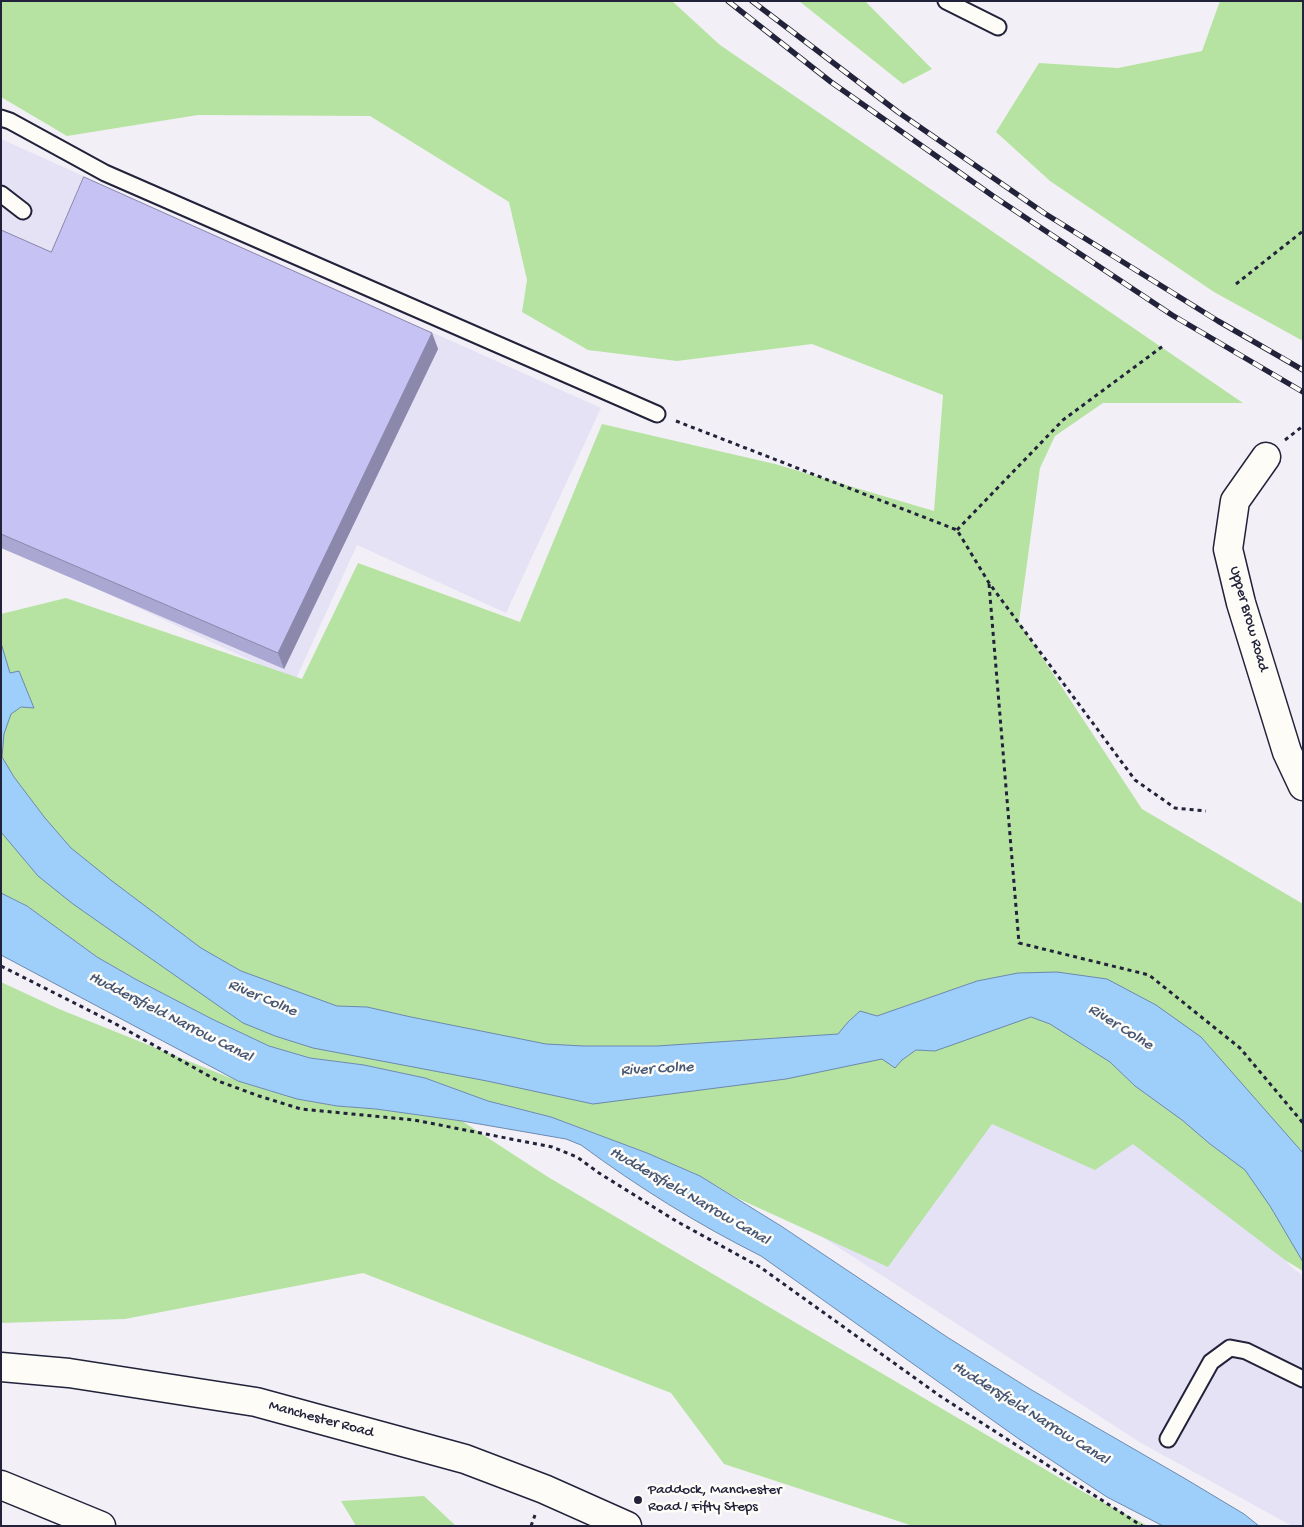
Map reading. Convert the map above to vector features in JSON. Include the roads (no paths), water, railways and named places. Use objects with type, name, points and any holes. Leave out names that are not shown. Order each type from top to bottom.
[{"type":"main road","name":"Upper Brow Road","points":[[1266,457],[1235,501],[1228,549],[1241,603],[1287,752],[1303,786]]},
{"type":"main road","name":"Manchester Road","points":[[1,1367],[69,1373],[256,1402],[465,1458],[544,1489],[627,1526]]},
{"type":"main road","points":[[1,1485],[101,1526]]},
{"type":"lane","points":[[946,1],[998,27]]},
{"type":"lane","points":[[1,118],[10,121],[105,173],[657,414]]},
{"type":"lane","points":[[1,194],[23,211]]},
{"type":"lane","points":[[1168,1439],[1211,1362],[1230,1348],[1246,1351],[1303,1379]]},
{"type":"water","name":"River Colne","points":[[1,643],[10,673],[19,671],[34,708],[21,707],[11,714],[4,734],[2,757],[14,777],[71,848],[201,948],[241,971],[337,1006],[367,1007],[546,1044],[584,1046],[657,1046],[838,1034],[860,1011],[877,1016],[977,981],[1018,973],[1057,972],[1107,979],[1156,1005],[1201,1037],[1303,1153],[1303,1262],[1270,1206],[1245,1170],[1182,1120],[1135,1086],[1110,1062],[1050,1024],[1031,1017],[935,1051],[916,1050],[902,1060],[895,1068],[882,1059],[786,1079],[593,1104],[487,1081],[313,1048],[243,1023],[73,904],[38,876],[1,832]]},
{"type":"water","name":"Huddersfield Narrow Canal","points":[[1,893],[27,906],[97,957],[137,980],[269,1046],[310,1058],[364,1065],[425,1078],[488,1101],[551,1117],[647,1153],[700,1176],[781,1226],[947,1337],[1030,1389],[1184,1478],[1244,1514],[1259,1526],[1163,1526],[1107,1497],[1019,1439],[761,1256],[668,1204],[624,1176],[581,1145],[566,1139],[462,1121],[376,1109],[337,1106],[297,1099],[238,1081],[1,955]]},
{"type":"railway","points":[[728,1],[831,82],[993,196],[1172,315],[1303,392]]},
{"type":"railway","points":[[752,1],[898,112],[1044,213],[1218,321],[1303,370]]},
{"type":"place","name":"Paddock, Manchester Road / Fifty Steps","points":[[638,1500]]}]
